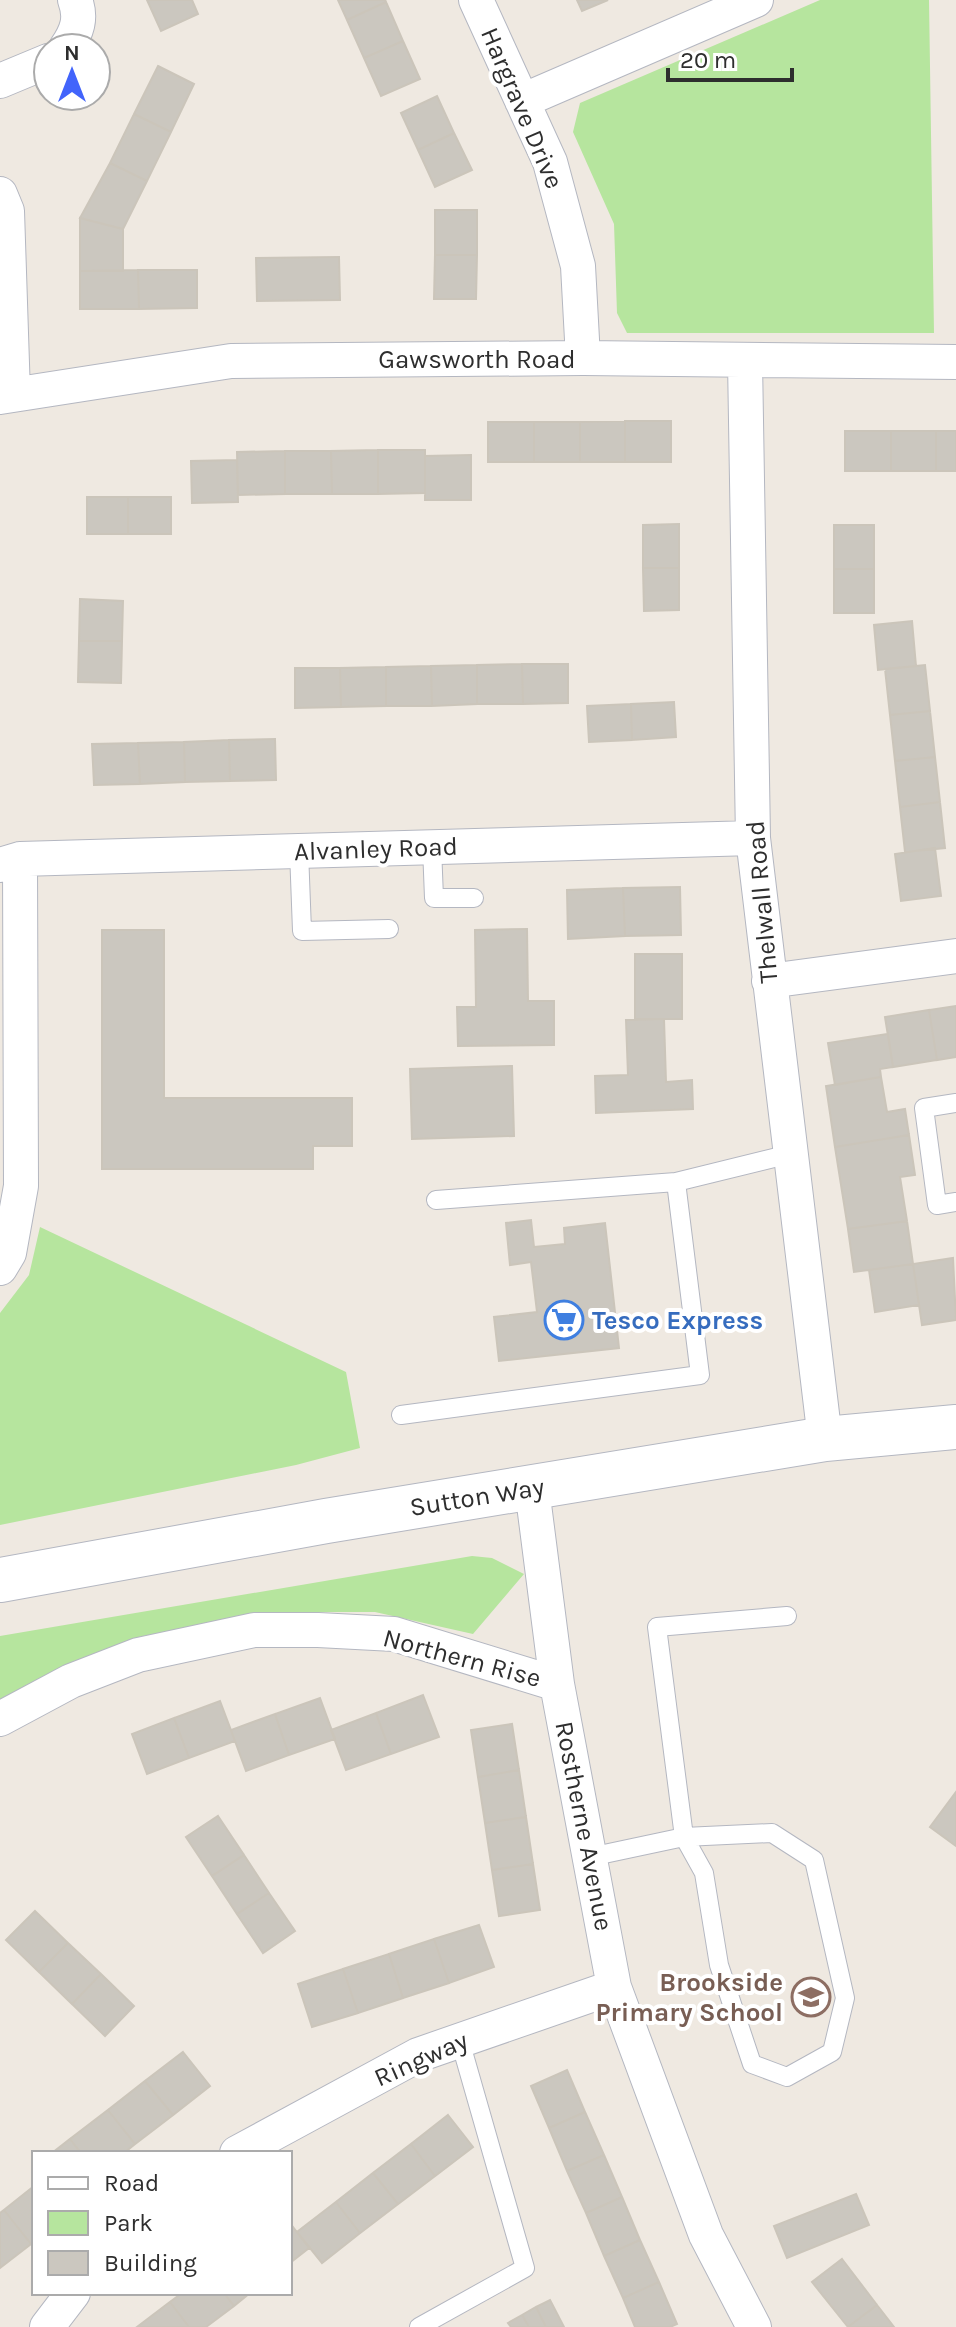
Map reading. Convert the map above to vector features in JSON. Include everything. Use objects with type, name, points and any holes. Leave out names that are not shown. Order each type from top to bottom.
[{"type":"main road","name":"Sutton Way","points":[[0,1580],[326,1521],[825,1439],[956,1427]]},
{"type":"street","points":[[75,0],[80,13],[76,32]]},
{"type":"street","name":"Hargrave Drive","points":[[476,0],[550,162],[578,266],[583,358]]},
{"type":"street","points":[[522,101],[756,0]]},
{"type":"street","points":[[0,81],[32,68]]},
{"type":"street","points":[[0,194],[7,211],[6,395]]},
{"type":"street","name":"Gawsworth Road","points":[[6,395],[231,361],[583,358],[956,362]]},
{"type":"street","name":"Thelwall Road","points":[[745,361],[753,838],[825,1439]]},
{"type":"street","name":"Alvanley Road","points":[[10,862],[753,838]]},
{"type":"street","points":[[0,1268],[9,1253],[10,862]]},
{"type":"street","points":[[769,981],[956,956]]},
{"type":"street","name":"Rostherne Avenue","points":[[532,1489],[557,1684],[614,1987],[706,2235],[754,2327]]},
{"type":"street","name":"Northern Rise","points":[[0,1719],[71,1681],[138,1655],[254,1630],[394,1634],[557,1684]]},
{"type":"street","name":"Ringway","points":[[241,2151],[418,2055],[614,1987]]},
{"type":"street","points":[[47,2327],[71,2295]]},
{"type":"lane","points":[[432,847],[434,898],[474,898]]},
{"type":"lane","points":[[299,851],[302,931],[389,929]]},
{"type":"lane","points":[[956,1103],[924,1108],[937,1205],[956,1202]]},
{"type":"lane","points":[[436,1200],[676,1182],[790,1154]]},
{"type":"lane","points":[[401,1415],[700,1375],[676,1182]]},
{"type":"lane","points":[[590,1857],[684,1837],[772,1833],[814,1860],[845,1998],[832,2052],[787,2077],[752,2064],[719,1965],[704,1873],[684,1837],[657,1627],[787,1616]]},
{"type":"lane","points":[[419,2327],[525,2268],[460,2041]]},
{"type":"green space","points":[[820,0],[929,0],[934,333],[627,333],[617,313],[614,224],[573,132],[580,103]]},
{"type":"green space","points":[[40,1227],[346,1372],[360,1448],[296,1465],[0,1525],[0,1313],[29,1275]]},
{"type":"green space","points":[[472,1556],[492,1558],[524,1574],[473,1634],[375,1612],[261,1612],[139,1637],[22,1688],[0,1701],[0,1636]]},
{"type":"building","points":[[147,0],[192,0],[198,14],[161,31]]},
{"type":"building","points":[[338,0],[385,0],[386,2],[347,20]]},
{"type":"building","points":[[577,0],[608,0],[582,11]]},
{"type":"building","points":[[386,2],[403,41],[364,58],[347,20]]},
{"type":"building","points":[[403,41],[420,79],[381,96],[364,58]]},
{"type":"building","points":[[158,66],[194,84],[171,132],[134,114]]},
{"type":"building","points":[[437,96],[454,133],[418,150],[401,113]]},
{"type":"building","points":[[134,114],[171,132],[147,181],[110,163]]},
{"type":"building","points":[[454,133],[472,170],[435,187],[418,150]]},
{"type":"building","points":[[110,163],[147,181],[123,229],[80,218]]},
{"type":"building","points":[[435,210],[477,210],[477,255],[435,255]]},
{"type":"building","points":[[80,218],[123,229],[123,271],[80,271]]},
{"type":"building","points":[[435,255],[477,255],[476,299],[434,299]]},
{"type":"building","points":[[339,257],[340,300],[257,301],[256,258]]},
{"type":"building","points":[[138,270],[197,270],[197,308],[139,309]]},
{"type":"building","points":[[138,270],[139,309],[80,309],[80,271]]},
{"type":"building","points":[[625,421],[625,462],[580,462],[580,422]]},
{"type":"building","points":[[625,421],[671,421],[671,462],[625,462]]},
{"type":"building","points":[[488,422],[534,422],[534,462],[488,462]]},
{"type":"building","points":[[534,422],[580,422],[580,462],[534,462]]},
{"type":"building","points":[[845,431],[891,431],[891,471],[845,471]]},
{"type":"building","points":[[891,431],[936,431],[936,471],[891,471]]},
{"type":"building","points":[[936,431],[956,431],[956,471],[936,471]]},
{"type":"building","points":[[378,450],[378,494],[332,494],[331,451]]},
{"type":"building","points":[[378,450],[425,450],[425,493],[378,494]]},
{"type":"building","points":[[285,451],[331,451],[332,494],[285,494]]},
{"type":"building","points":[[285,451],[285,494],[238,495],[237,452]]},
{"type":"building","points":[[471,455],[471,500],[425,500],[425,456]]},
{"type":"building","points":[[237,460],[238,502],[192,503],[191,461]]},
{"type":"building","points":[[87,497],[128,497],[128,534],[87,534]]},
{"type":"building","points":[[128,497],[171,497],[171,534],[128,534]]},
{"type":"building","points":[[679,524],[679,568],[643,568],[643,525]]},
{"type":"building","points":[[834,525],[874,525],[874,569],[834,569]]},
{"type":"building","points":[[643,568],[679,568],[679,610],[644,611]]},
{"type":"building","points":[[834,569],[874,569],[874,613],[834,613]]},
{"type":"building","points":[[80,599],[123,601],[122,641],[79,641]]},
{"type":"building","points":[[912,621],[916,666],[878,670],[874,625]]},
{"type":"building","points":[[79,641],[122,641],[121,683],[78,682]]},
{"type":"building","points":[[522,664],[523,704],[477,704],[477,665]]},
{"type":"building","points":[[522,664],[568,664],[568,703],[523,704]]},
{"type":"building","points":[[477,665],[477,704],[432,706],[431,666]]},
{"type":"building","points":[[925,665],[930,711],[890,715],[885,669]]},
{"type":"building","points":[[431,666],[432,706],[386,706],[386,667]]},
{"type":"building","points":[[386,667],[386,706],[341,707],[340,668]]},
{"type":"building","points":[[295,668],[340,668],[341,707],[295,708]]},
{"type":"building","points":[[674,702],[676,737],[632,740],[631,704]]},
{"type":"building","points":[[631,704],[632,740],[589,742],[587,706]]},
{"type":"building","points":[[930,711],[935,757],[895,761],[890,715]]},
{"type":"building","points":[[275,739],[276,780],[230,781],[229,740]]},
{"type":"building","points":[[229,740],[230,781],[185,782],[184,742]]},
{"type":"building","points":[[184,742],[185,782],[140,784],[138,743]]},
{"type":"building","points":[[138,743],[140,784],[94,785],[92,744]]},
{"type":"building","points":[[935,757],[940,802],[900,807],[895,761]]},
{"type":"building","points":[[940,802],[945,848],[905,852],[900,807]]},
{"type":"building","points":[[935,848],[941,896],[901,901],[895,854]]},
{"type":"building","points":[[680,887],[681,935],[625,936],[623,888]]},
{"type":"building","points":[[623,888],[625,936],[568,939],[567,890]]},
{"type":"building","points":[[527,929],[528,1001],[554,1001],[554,1045],[458,1046],[457,1007],[476,1007],[475,930]]},
{"type":"building","points":[[102,930],[164,930],[164,1098],[352,1098],[352,1146],[313,1146],[313,1169],[102,1169]]},
{"type":"building","points":[[635,954],[682,954],[682,1019],[635,1019]]},
{"type":"building","points":[[956,1006],[956,1057],[937,1060],[929,1010]]},
{"type":"building","points":[[929,1010],[937,1060],[893,1067],[885,1017]]},
{"type":"building","points":[[664,1019],[666,1082],[692,1080],[693,1109],[596,1113],[595,1076],[628,1075],[626,1020]]},
{"type":"building","points":[[888,1034],[893,1067],[880,1069],[881,1077],[835,1085],[828,1043]]},
{"type":"building","points":[[512,1066],[514,1136],[412,1139],[410,1069]]},
{"type":"building","points":[[881,1077],[887,1112],[905,1109],[909,1135],[835,1147],[826,1086]]},
{"type":"building","points":[[909,1135],[915,1175],[900,1177],[907,1221],[848,1229],[835,1147]]},
{"type":"building","points":[[531,1220],[534,1247],[565,1244],[564,1228],[605,1223],[619,1348],[499,1361],[494,1317],[537,1312],[531,1262],[510,1265],[506,1223]]},
{"type":"building","points":[[907,1221],[913,1264],[854,1272],[848,1229]]},
{"type":"building","points":[[953,1258],[956,1320],[922,1325],[913,1264]]},
{"type":"building","points":[[913,1264],[919,1305],[875,1312],[869,1270]]},
{"type":"building","points":[[423,1695],[439,1737],[391,1754],[376,1713]]},
{"type":"building","points":[[320,1698],[335,1739],[289,1755],[275,1714]]},
{"type":"building","points":[[220,1701],[235,1741],[189,1758],[174,1718]]},
{"type":"building","points":[[376,1713],[391,1754],[346,1770],[331,1730]]},
{"type":"building","points":[[275,1714],[289,1755],[246,1771],[231,1730]]},
{"type":"building","points":[[174,1718],[189,1758],[147,1774],[132,1734]]},
{"type":"building","points":[[512,1724],[519,1770],[478,1777],[471,1730]]},
{"type":"building","points":[[519,1770],[526,1817],[485,1823],[478,1777]]},
{"type":"building","points":[[956,1792],[956,1846],[930,1827]]},
{"type":"building","points":[[218,1816],[244,1855],[212,1876],[186,1837]]},
{"type":"building","points":[[526,1817],[533,1864],[492,1870],[485,1823]]},
{"type":"building","points":[[244,1855],[269,1893],[237,1914],[212,1876]]},
{"type":"building","points":[[533,1864],[540,1910],[499,1916],[492,1870]]},
{"type":"building","points":[[269,1893],[295,1931],[263,1953],[237,1914]]},
{"type":"building","points":[[35,1911],[68,1943],[39,1972],[6,1940]]},
{"type":"building","points":[[479,1925],[494,1967],[449,1983],[434,1939]]},
{"type":"building","points":[[434,1939],[449,1983],[403,1998],[389,1954]]},
{"type":"building","points":[[68,1943],[101,1974],[72,2004],[39,1972]]},
{"type":"building","points":[[389,1954],[403,1998],[358,2013],[343,1969]]},
{"type":"building","points":[[343,1969],[358,2013],[312,2027],[298,1984]]},
{"type":"building","points":[[101,1974],[134,2006],[105,2036],[72,2004]]},
{"type":"building","points":[[183,2052],[210,2086],[173,2115],[145,2081]]},
{"type":"building","points":[[567,2070],[585,2112],[549,2128],[531,2086]]},
{"type":"building","points":[[145,2081],[173,2115],[135,2144],[108,2110]]},
{"type":"building","points":[[108,2110],[135,2144],[126,2151],[79,2151],[70,2139]]},
{"type":"building","points":[[585,2112],[604,2155],[567,2171],[549,2128]]},
{"type":"building","points":[[448,2115],[473,2147],[435,2176],[411,2144]]},
{"type":"building","points":[[70,2139],[79,2151],[55,2151]]},
{"type":"building","points":[[411,2144],[435,2176],[398,2204],[373,2173]]},
{"type":"building","points":[[604,2155],[622,2197],[586,2213],[567,2171]]},
{"type":"building","points":[[373,2173],[398,2204],[360,2233],[336,2202]]},
{"type":"building","points":[[32,2188],[31,2244],[4,2210]]},
{"type":"building","points":[[856,2194],[869,2225],[787,2258],[774,2226]]},
{"type":"building","points":[[622,2197],[640,2240],[604,2256],[586,2213]]},
{"type":"building","points":[[336,2202],[360,2233],[322,2263],[297,2232]]},
{"type":"building","points":[[4,2210],[31,2244],[0,2268],[0,2213]]},
{"type":"building","points":[[292,2226],[309,2248],[292,2261]]},
{"type":"building","points":[[640,2240],[659,2282],[623,2298],[604,2256]]},
{"type":"building","points":[[842,2259],[877,2305],[848,2327],[812,2282]]},
{"type":"building","points":[[659,2282],[677,2324],[670,2327],[635,2327],[623,2298]]},
{"type":"building","points":[[179,2295],[226,2295],[234,2306],[206,2327],[189,2327],[170,2302]]},
{"type":"building","points":[[226,2295],[248,2295],[234,2306]]},
{"type":"building","points":[[550,2300],[564,2327],[546,2327],[536,2307]]},
{"type":"building","points":[[170,2302],[189,2327],[137,2327]]},
{"type":"building","points":[[877,2305],[894,2327],[848,2327]]},
{"type":"building","points":[[536,2307],[546,2327],[529,2327],[522,2315]]},
{"type":"building","points":[[522,2315],[529,2327],[511,2327],[508,2323]]},
{"type":"place","name":"Tesco Express","points":[[564,1320]]},
{"type":"place","name":"Brookside Primary School","points":[[811,1997]]}]
